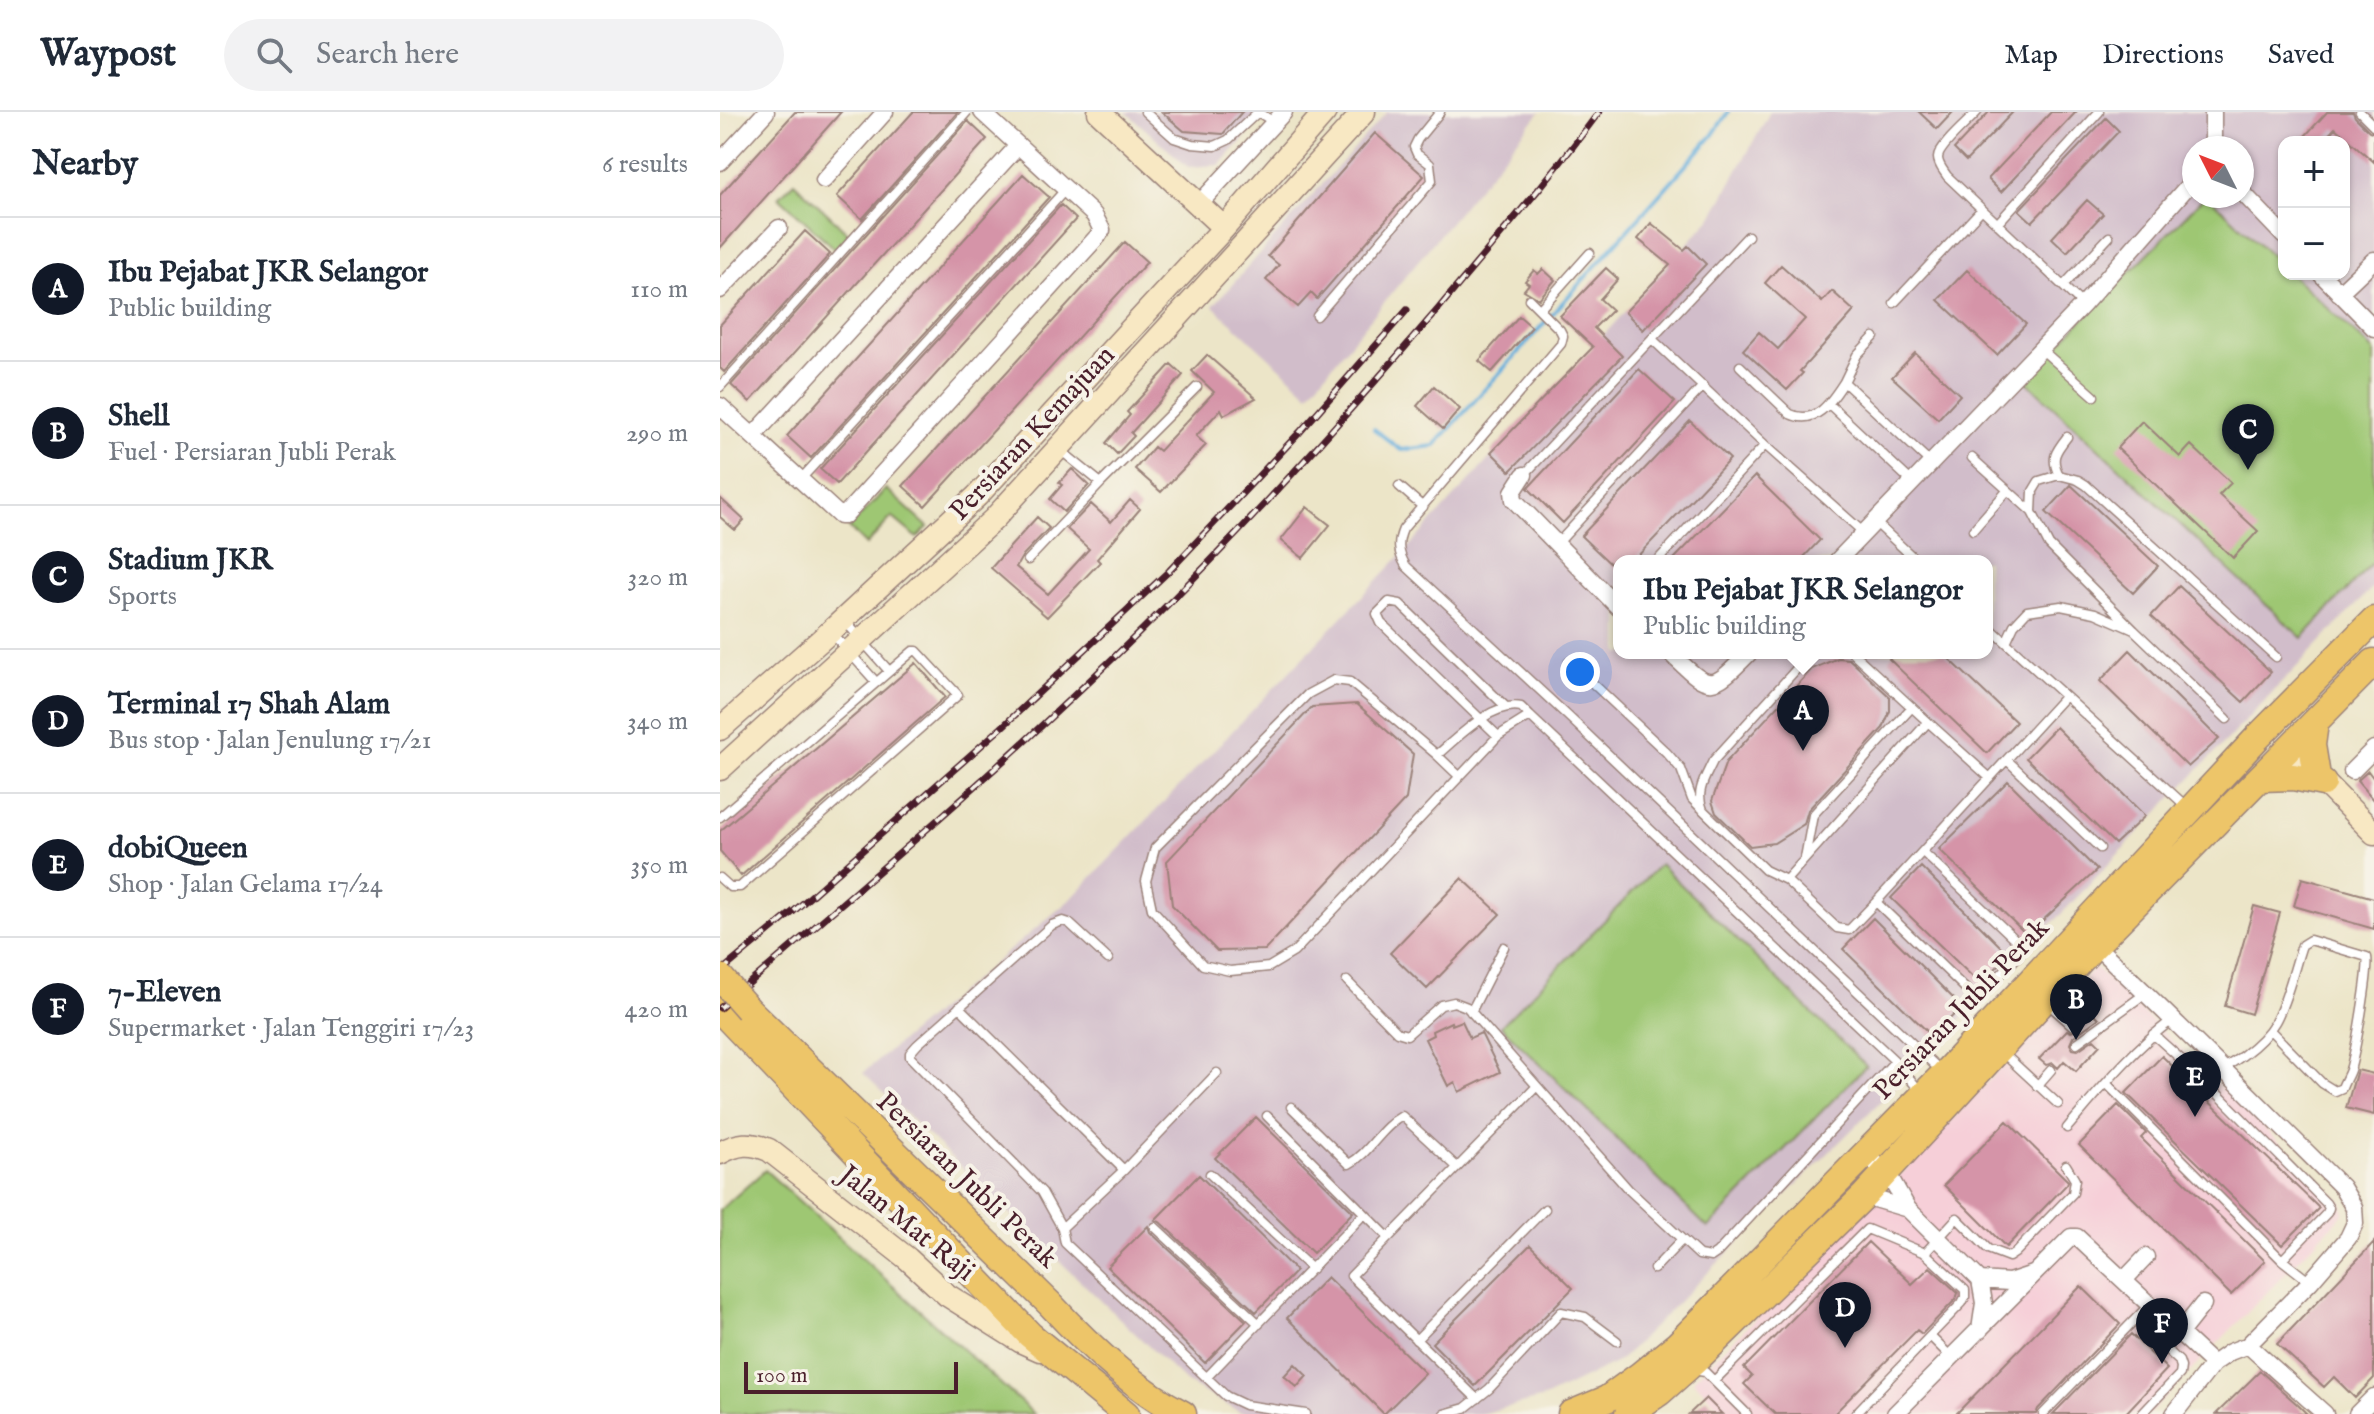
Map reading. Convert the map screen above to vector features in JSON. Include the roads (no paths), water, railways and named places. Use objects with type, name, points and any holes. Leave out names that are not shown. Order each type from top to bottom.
[{"type":"main road","points":[[1099,112],[1224,228]]},
{"type":"main road","name":"Persiaran Kemajuan","points":[[720,729],[977,496],[1224,228],[1325,112]]},
{"type":"main road","name":"Persiaran Kemajuan","points":[[720,769],[994,519],[1364,112]]},
{"type":"main road","name":"Persiaran Jubli Perak","points":[[1571,1414],[1607,1399],[1678,1344],[1944,1074],[2257,738],[2374,620]]},
{"type":"main road","name":"Persiaran Jubli Perak","points":[[1628,1414],[1686,1369],[1864,1196],[2095,945],[2374,662]]},
{"type":"main road","points":[[2315,723],[2312,745],[2320,780]]},
{"type":"main road","points":[[2257,738],[2274,738],[2290,748],[2374,833]]},
{"type":"main road","points":[[2261,778],[2320,780]]},
{"type":"main road","name":"Persiaran Jubli Perak","points":[[720,977],[733,1014],[978,1280],[1030,1335],[1126,1414]]},
{"type":"main road","name":"Persiaran Jubli Perak","points":[[733,1014],[1039,1293],[1076,1332],[1159,1402],[1183,1414]]},
{"type":"main road","name":"Jalan Mat Raji","points":[[720,1153],[751,1142],[769,1150],[908,1259],[947,1295],[1020,1341],[1059,1360]]},
{"type":"main road","points":[[947,1295],[965,1296],[973,1292],[978,1280]]},
{"type":"main road","points":[[1076,1332],[1076,1352],[1088,1384]]},
{"type":"street","points":[[720,162],[766,112]]},
{"type":"street","points":[[824,180],[885,112]]},
{"type":"street","points":[[720,406],[840,516],[844,516],[1098,236],[1102,230],[1100,222],[982,112]]},
{"type":"street","points":[[2212,136],[2213,112]]},
{"type":"street","points":[[1199,204],[1280,117]]},
{"type":"street","points":[[754,435],[1018,146]]},
{"type":"street","points":[[1843,555],[2083,305],[2182,193]]},
{"type":"street","points":[[2254,205],[2278,230]]},
{"type":"street","points":[[720,290],[779,228]]},
{"type":"street","points":[[2339,293],[2374,260]]},
{"type":"street","points":[[2327,280],[2374,328]]},
{"type":"street","points":[[1524,475],[1513,492],[1514,500],[1613,600]]},
{"type":"street","points":[[1677,659],[1705,683],[1727,676],[1743,659]]},
{"type":"street","points":[[2352,771],[2374,749]]},
{"type":"street","points":[[2095,945],[2205,1049],[2342,1187],[2354,1207],[2355,1223],[2348,1238],[2310,1282],[2248,1345],[2230,1352],[2213,1364],[2174,1414]]},
{"type":"street","points":[[1864,1154],[1887,1172],[1908,1209],[1980,1280],[1984,1303],[1980,1330]]},
{"type":"street","points":[[1864,1196],[1908,1209]]},
{"type":"street","points":[[1895,1414],[2071,1237],[2077,1237],[2213,1364]]},
{"type":"street","points":[[2124,1280],[2146,1257]]},
{"type":"street","points":[[1980,1280],[2009,1282],[2042,1268]]},
{"type":"street","points":[[2180,1333],[2203,1304]]},
{"type":"street","points":[[2248,1345],[2325,1414]]},
{"type":"street","points":[[2357,1414],[2374,1397]]},
{"type":"lane","points":[[720,387],[967,112]]},
{"type":"lane","points":[[1145,112],[1174,138],[1192,144],[1215,146],[1228,140],[1258,112],[1280,117]]},
{"type":"lane","points":[[1317,316],[1432,181],[1430,164],[1417,154],[1414,147],[1440,112]]},
{"type":"lane","points":[[1977,112],[1941,149],[1937,158],[1940,166],[2083,305]]},
{"type":"lane","points":[[1997,224],[2099,112]]},
{"type":"lane","points":[[2360,112],[2374,126]]},
{"type":"lane","points":[[801,479],[1066,189]]},
{"type":"lane","points":[[1894,303],[1982,209]]},
{"type":"lane","points":[[1524,475],[1748,236]]},
{"type":"lane","points":[[2063,286],[2109,237]]},
{"type":"lane","points":[[1541,310],[1590,253]]},
{"type":"lane","points":[[1529,299],[1555,323],[1563,340],[1403,529],[1399,537],[1400,556],[1406,566],[1944,1074]]},
{"type":"lane","points":[[1740,366],[1790,414],[1809,418],[1829,404],[1857,355],[1874,337]]},
{"type":"lane","points":[[1653,340],[1765,445],[1909,555]]},
{"type":"lane","points":[[2040,349],[2094,396]]},
{"type":"lane","points":[[1844,382],[1931,463]]},
{"type":"lane","points":[[1557,544],[1703,386]]},
{"type":"lane","points":[[1028,560],[1197,387]]},
{"type":"lane","points":[[1829,404],[1913,482]]},
{"type":"lane","points":[[2059,475],[2053,456],[2067,437]]},
{"type":"lane","points":[[1663,555],[1765,445]]},
{"type":"lane","points":[[1059,448],[1101,483]]},
{"type":"lane","points":[[1972,458],[2032,512],[2049,545],[2227,719]]},
{"type":"lane","points":[[2032,512],[2033,491],[2039,481],[2059,475],[2078,480],[2276,657]]},
{"type":"lane","points":[[1399,486],[1423,507]]},
{"type":"lane","points":[[1973,530],[2007,491]]},
{"type":"lane","points":[[1498,736],[1381,623],[1377,614],[1381,607],[1389,602],[1400,604],[1505,706]]},
{"type":"lane","points":[[2006,642],[2014,625],[2027,611],[2061,606],[2095,613],[2134,630]]},
{"type":"lane","points":[[837,625],[856,646],[889,671]]},
{"type":"lane","points":[[837,625],[856,646],[876,682]]},
{"type":"lane","points":[[1993,630],[2191,810]]},
{"type":"lane","points":[[720,817],[913,651],[917,651],[958,695],[740,887],[730,887],[720,878]]},
{"type":"lane","points":[[1703,810],[1699,798],[1713,761],[1806,659]]},
{"type":"lane","points":[[1860,659],[1990,778]]},
{"type":"lane","points":[[1569,661],[1667,753],[1681,769],[1692,799],[1703,810],[1765,870],[1786,880],[1843,931],[1849,930],[1876,902],[2065,696]]},
{"type":"lane","points":[[1459,776],[1350,682],[1334,680],[1308,694],[1155,848],[1146,881],[1152,909],[1203,965],[1230,971],[1269,967],[1294,952],[1498,736],[1530,716]]},
{"type":"lane","points":[[1437,755],[1481,719],[1505,706],[1521,707],[1895,1061],[1923,1094]]},
{"type":"lane","points":[[1805,858],[1813,815],[1912,707]]},
{"type":"lane","points":[[1786,880],[1928,722]]},
{"type":"lane","points":[[2007,760],[2100,848]]},
{"type":"lane","points":[[1876,902],[1970,993],[1983,993],[2021,953],[2019,943],[1923,852]]},
{"type":"lane","points":[[1108,959],[1063,921],[1044,931],[917,1045],[910,1057],[1042,1192],[1062,1228],[1065,1243],[1226,1396],[1245,1405],[1306,1414]]},
{"type":"lane","points":[[2202,1078],[2223,1070],[2270,1030],[2305,941],[2367,957],[2365,987],[2350,1071],[2342,1088],[2335,1091],[2322,1083],[2270,1030]]},
{"type":"lane","points":[[1471,1012],[1504,947]]},
{"type":"lane","points":[[1347,981],[1397,1032],[1407,1035],[1441,1005],[1454,1002],[1467,1007],[1628,1189],[1699,1255],[1711,1257],[1895,1061]]},
{"type":"lane","points":[[2077,1043],[2146,993]]},
{"type":"lane","points":[[2044,999],[2072,1025]]},
{"type":"lane","points":[[959,1007],[1124,1170]]},
{"type":"lane","points":[[2067,1128],[2153,1034],[2173,1019]]},
{"type":"lane","points":[[2153,1034],[2202,1078],[2329,1208],[2282,1260]]},
{"type":"lane","points":[[1999,1050],[2058,1104]]},
{"type":"lane","points":[[2037,1086],[2051,1070]]},
{"type":"lane","points":[[1062,1228],[1124,1170],[1217,1073]]},
{"type":"lane","points":[[2106,1083],[2282,1260],[2310,1282]]},
{"type":"lane","points":[[1477,1399],[1351,1276],[1537,1086]]},
{"type":"lane","points":[[1291,1107],[1349,1164],[1402,1116],[1457,1167]]},
{"type":"lane","points":[[1267,1116],[1388,1237]]},
{"type":"lane","points":[[1925,1253],[1957,1218],[1988,1249],[2009,1257],[2073,1193],[2075,1180],[2066,1165]]},
{"type":"lane","points":[[1210,1174],[1312,1269]]},
{"type":"lane","points":[[1416,1340],[1545,1209]]},
{"type":"lane","points":[[1207,1377],[1364,1214]]},
{"type":"lane","points":[[1155,1227],[1259,1324]]},
{"type":"lane","points":[[1714,1381],[1867,1229],[1925,1253],[1965,1290],[1965,1297],[1855,1414]]},
{"type":"lane","points":[[1654,1269],[1682,1240]]},
{"type":"lane","points":[[2043,1414],[2149,1305]]},
{"type":"lane","points":[[1444,1414],[1465,1408],[1489,1389],[1561,1312],[1585,1317],[1617,1341]]},
{"type":"lane","points":[[2135,1320],[2179,1361],[2181,1367],[2180,1374],[2142,1414]]},
{"type":"lane","points":[[1930,1336],[1951,1357]]},
{"type":"lane","points":[[1686,1369],[1705,1372],[1747,1414]]},
{"type":"waterway","points":[[1374,429],[1401,450],[1434,446],[1712,136],[1728,112]]},
{"type":"railway","points":[[720,1008],[988,774],[1182,590],[1294,471],[1439,308],[1541,187],[1599,112]]},
{"type":"railway","points":[[720,972],[794,911],[1001,728],[1169,571],[1300,432],[1407,310]]},
{"type":"place","name":"Stadium JKR","points":[[2248,470]]},
{"type":"place","name":"Ibu Pejabat JKR Selangor","points":[[1803,751]]},
{"type":"place","name":"Shell","points":[[2076,1040]]},
{"type":"place","name":"dobiQueen","points":[[2195,1117]]},
{"type":"place","name":"Terminal 17 Shah Alam","points":[[1845,1348]]},
{"type":"place","name":"7-Eleven","points":[[2162,1364]]}]
